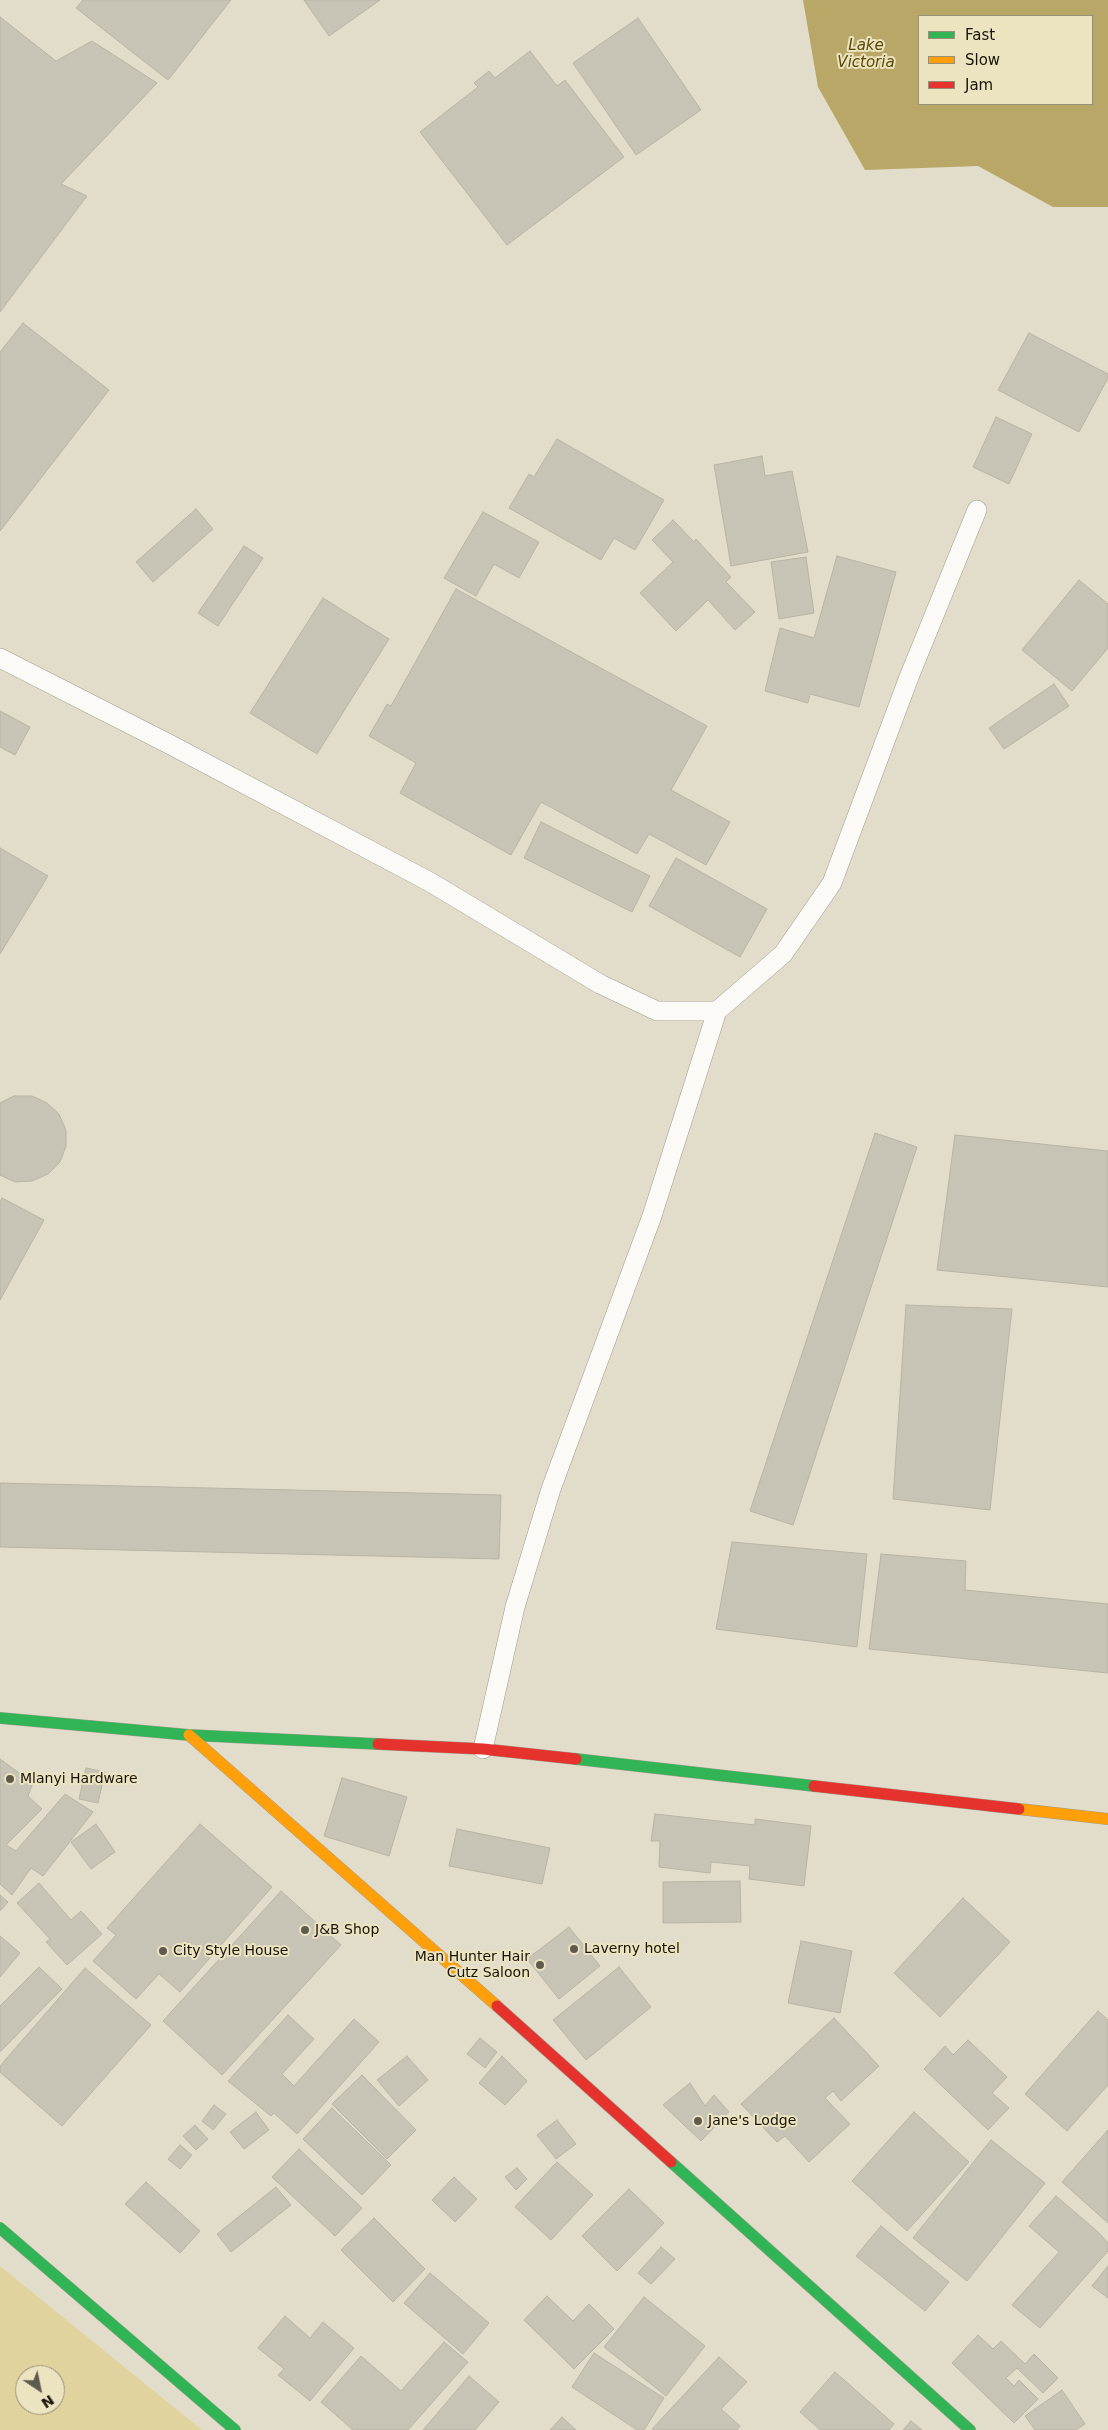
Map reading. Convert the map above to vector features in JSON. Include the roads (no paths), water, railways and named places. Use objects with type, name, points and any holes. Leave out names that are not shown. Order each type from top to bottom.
[{"type":"street","points":[[0,1718],[189,1735],[483,1749],[1108,1819]]},
{"type":"street","points":[[189,1735],[487,1997],[970,2430]]},
{"type":"street","points":[[0,2228],[236,2430]]},
{"type":"lane","points":[[483,1749],[515,1607],[551,1489],[652,1216],[717,1011],[783,954],[832,883],[909,677],[977,510]]},
{"type":"lane","points":[[0,658],[178,749],[430,882],[600,984],[657,1011],[717,1011]]},
{"type":"water","name":"Lake Victoria","points":[[803,0],[1108,0],[1108,207],[1053,207],[978,166],[865,170],[818,87]]},
{"type":"place","name":"Mlanyi Hardware","points":[[10,1779]]},
{"type":"place","name":"J&B Shop","points":[[305,1930]]},
{"type":"place","name":"Laverny hotel","points":[[574,1949]]},
{"type":"place","name":"City Style House","points":[[163,1951]]},
{"type":"place","name":"Man Hunter Hair Cutz Saloon","points":[[540,1965]]},
{"type":"place","name":"Jane's Lodge","points":[[698,2121]]}]
